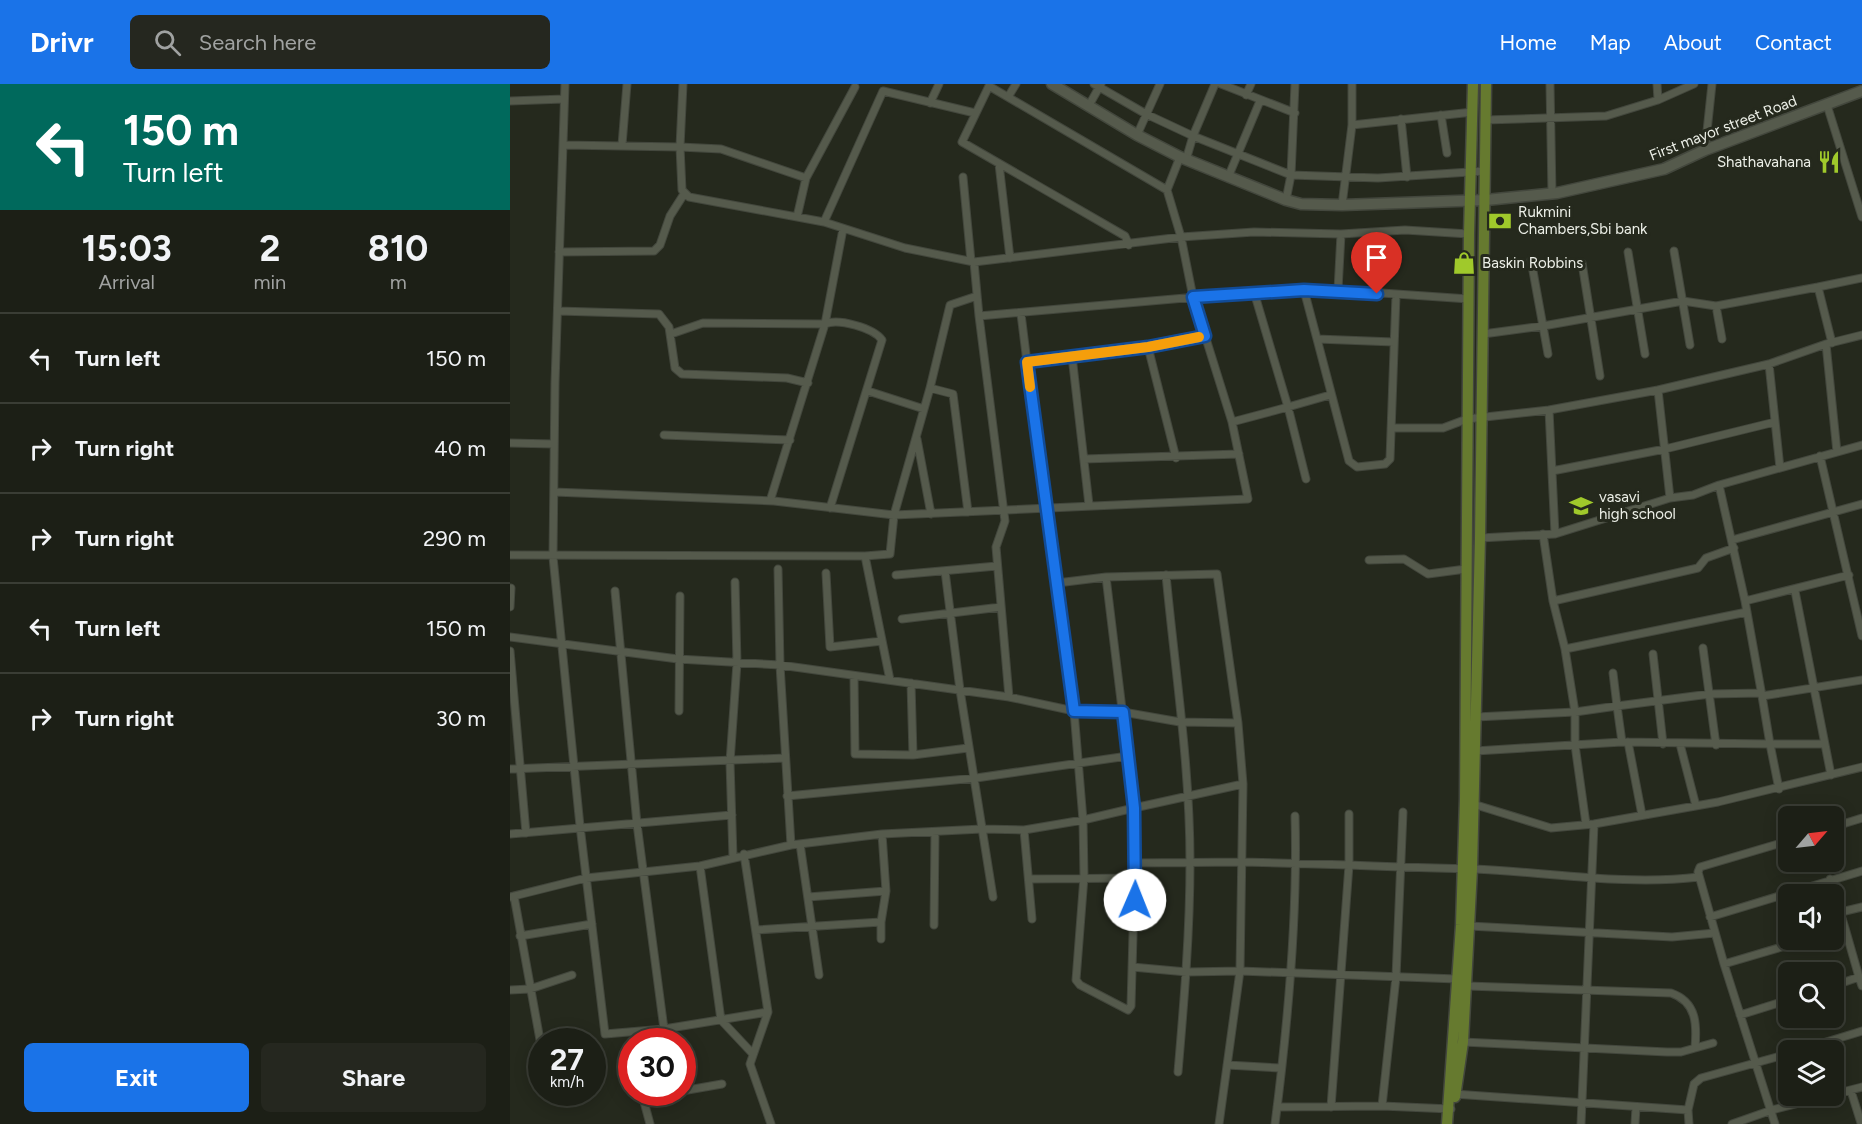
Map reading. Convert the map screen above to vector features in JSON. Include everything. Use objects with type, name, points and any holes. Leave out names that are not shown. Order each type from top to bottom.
[{"type":"main road","points":[[1449,1114],[1463,1042],[1469,926],[1466,569],[1469,234],[1473,170],[1473,84]]},
{"type":"main road","points":[[1452,1094],[1457,978],[1473,804],[1475,751],[1486,200],[1486,84]]},
{"type":"street","points":[[565,84],[554,444],[553,557],[580,826],[605,1034],[618,1033]]},
{"type":"street","points":[[622,145],[627,84]]},
{"type":"street","points":[[683,84],[680,147],[684,194],[689,197],[824,222],[905,248],[973,262],[1181,237],[1254,232],[1341,234],[1405,231],[1469,234]]},
{"type":"street","points":[[878,84],[883,91],[975,113]]},
{"type":"street","points":[[930,103],[939,84]]},
{"type":"street","points":[[1008,97],[1016,84]]},
{"type":"street","name":"First mayor street Road","points":[[1052,84],[1088,107],[1183,159],[1229,175],[1286,200],[1301,204],[1342,205],[1486,200],[1552,194],[1664,169],[1705,150],[1862,91]]},
{"type":"street","points":[[1137,135],[1160,84]]},
{"type":"street","points":[[1167,190],[1215,84]]},
{"type":"street","points":[[1221,84],[1295,113]]},
{"type":"street","points":[[1246,95],[1251,84]]},
{"type":"street","points":[[1286,200],[1295,113],[1295,84]]},
{"type":"street","points":[[1342,205],[1352,125],[1352,84]]},
{"type":"street","points":[[1550,84],[1552,194]]},
{"type":"street","points":[[1658,84],[1658,100]]},
{"type":"street","points":[[1485,120],[1606,116],[1658,100],[1694,84]]},
{"type":"street","points":[[1705,150],[1712,84]]},
{"type":"street","points":[[1088,107],[1098,85],[1146,114],[1193,136],[1290,175],[1346,178],[1407,177],[1473,170],[1485,171]]},
{"type":"street","points":[[554,492],[770,501],[894,515],[1248,499],[1232,422],[1193,297],[1181,237],[1167,190],[988,86],[962,142],[1125,236],[1129,245]]},
{"type":"street","points":[[797,217],[806,178],[855,87]]},
{"type":"street","points":[[824,222],[883,91]]},
{"type":"street","points":[[510,101],[564,99]]},
{"type":"street","points":[[1229,175],[1260,101]]},
{"type":"street","points":[[1827,105],[1858,185],[1862,217]]},
{"type":"street","points":[[1352,125],[1473,112]]},
{"type":"street","points":[[1441,115],[1447,153]]},
{"type":"street","points":[[1401,119],[1407,177]]},
{"type":"street","points":[[564,145],[721,149],[806,178]]},
{"type":"street","points":[[999,164],[1010,258]]},
{"type":"street","points":[[963,177],[1005,526],[996,540],[1009,697]]},
{"type":"street","points":[[559,252],[654,251],[660,245],[670,216],[684,194]]},
{"type":"street","points":[[770,501],[825,324],[843,229]]},
{"type":"street","points":[[1338,290],[1341,234]]},
{"type":"street","points":[[1674,251],[1690,345]]},
{"type":"street","points":[[1628,252],[1645,354]]},
{"type":"street","points":[[1531,260],[1548,354]]},
{"type":"street","points":[[1582,263],[1600,376]]},
{"type":"street","points":[[1483,334],[1590,319],[1683,301],[1716,306],[1862,278]]},
{"type":"street","points":[[1818,287],[1829,343],[1837,452]]},
{"type":"street","points":[[1304,290],[1330,395],[1349,461],[1353,466],[1385,464],[1389,461],[1396,295]]},
{"type":"street","points":[[979,316],[1254,292],[1304,290],[1338,290],[1469,299]]},
{"type":"street","points":[[1254,292],[1288,407],[1306,479]]},
{"type":"street","points":[[510,555],[553,557],[890,554],[894,515],[930,388],[950,305],[977,296]]},
{"type":"street","points":[[1716,306],[1722,339]]},
{"type":"street","points":[[558,311],[654,312],[664,320],[671,334],[675,368],[682,374],[787,378],[808,382]]},
{"type":"street","points":[[1021,314],[1074,711],[1076,763],[1083,820],[1084,877],[1076,980],[1128,1010],[1131,1006],[1135,878],[1134,808],[1106,577]]},
{"type":"street","points":[[671,334],[703,323],[825,324],[832,322],[873,332],[879,336],[882,340],[868,391],[830,507]]},
{"type":"street","points":[[1391,428],[1443,428],[1467,419],[1481,420],[1549,410],[1658,390],[1769,364],[1829,343],[1862,335]]},
{"type":"street","points":[[1027,362],[1148,347],[1205,336]]},
{"type":"street","points":[[1317,339],[1394,342]]},
{"type":"street","points":[[1148,347],[1176,458]]},
{"type":"street","points":[[1072,356],[1089,505]]},
{"type":"street","points":[[1769,364],[1780,468]]},
{"type":"street","points":[[930,388],[953,394],[969,512]]},
{"type":"street","points":[[1658,390],[1670,498]]},
{"type":"street","points":[[868,391],[924,409]]},
{"type":"street","points":[[1232,422],[1330,395]]},
{"type":"street","points":[[1549,410],[1555,534]]},
{"type":"street","points":[[1552,471],[1665,449],[1775,422]]},
{"type":"street","points":[[664,435],[790,440]]},
{"type":"street","points":[[916,437],[931,514]]},
{"type":"street","points":[[510,443],[554,444]]},
{"type":"street","points":[[1480,538],[1555,534],[1670,498],[1693,495],[1719,484],[1862,445]]},
{"type":"street","points":[[1084,459],[1176,458],[1239,453]]},
{"type":"street","points":[[1820,456],[1862,636]]},
{"type":"street","points":[[1719,484],[1745,601],[1779,789]]},
{"type":"street","points":[[1732,540],[1862,504]]},
{"type":"street","points":[[1543,534],[1553,601],[1575,712],[1575,745],[1590,824],[1591,878],[1581,1124]]},
{"type":"street","points":[[1553,601],[1698,568],[1706,558],[1734,548]]},
{"type":"street","points":[[865,556],[890,680]]},
{"type":"street","points":[[1369,560],[1404,559],[1428,574],[1466,569]]},
{"type":"street","points":[[896,575],[998,566]]},
{"type":"street","points":[[778,569],[780,665],[791,845]]},
{"type":"street","points":[[945,571],[968,748],[976,778],[993,897]]},
{"type":"street","points":[[826,573],[830,647],[882,640]]},
{"type":"street","points":[[1057,583],[1106,577],[1214,573],[1219,578],[1238,723],[1243,784],[1240,971],[1219,1124]]},
{"type":"street","points":[[1166,575],[1188,795],[1190,862],[1179,1072]]},
{"type":"street","points":[[1745,601],[1795,591],[1849,575]]},
{"type":"street","points":[[733,857],[730,762],[737,663],[735,582]]},
{"type":"street","points":[[510,607],[511,588]]},
{"type":"street","points":[[615,591],[637,824],[664,1028]]},
{"type":"street","points":[[1795,591],[1816,687],[1831,775]]},
{"type":"street","points":[[679,711],[680,596]]},
{"type":"street","points":[[902,619],[1001,607]]},
{"type":"street","points":[[1564,649],[1747,612]]},
{"type":"street","points":[[510,637],[620,653],[780,665],[1009,697],[1074,711],[1123,712],[1180,722],[1238,723]]},
{"type":"street","points":[[1703,648],[1716,745]]},
{"type":"street","points":[[510,651],[514,769],[526,833]]},
{"type":"street","points":[[1653,654],[1663,744]]},
{"type":"street","points":[[1613,673],[1617,706],[1642,815]]},
{"type":"street","points":[[854,676],[855,754],[913,755],[968,748]]},
{"type":"street","points":[[1476,717],[1575,712],[1710,694],[1762,695],[1862,680]]},
{"type":"street","points":[[911,683],[913,755]]},
{"type":"street","points":[[1475,751],[1625,742],[1716,745],[1824,744]]},
{"type":"street","points":[[1680,744],[1696,806]]},
{"type":"street","points":[[787,796],[976,778],[1128,756]]},
{"type":"street","points":[[514,769],[785,759]]},
{"type":"street","points":[[1473,804],[1551,828],[1590,824],[1696,806],[1779,789],[1862,767]]},
{"type":"street","points":[[538,1028],[512,897],[586,878],[700,866],[791,845],[882,834],[982,829],[1024,830],[1083,820],[1243,784]]},
{"type":"street","points":[[1382,1106],[1396,977],[1403,812]]},
{"type":"street","points":[[510,834],[732,814]]},
{"type":"street","points":[[1330,1107],[1342,975],[1349,865],[1349,814]]},
{"type":"street","points":[[1275,1124],[1290,973],[1297,864],[1295,816]]},
{"type":"street","points":[[1844,824],[1862,818]]},
{"type":"street","points":[[1024,830],[1032,919]]},
{"type":"street","points":[[934,925],[935,832]]},
{"type":"street","points":[[881,939],[886,891],[882,834]]},
{"type":"street","points":[[800,844],[819,975]]},
{"type":"street","points":[[1776,1124],[1755,1064],[1699,877],[1700,867],[1778,844]]},
{"type":"street","points":[[744,854],[768,1012],[750,1064],[771,1124]]},
{"type":"street","points":[[1135,863],[1243,862],[1349,865],[1467,869],[1669,881],[1699,877]]},
{"type":"street","points":[[700,866],[721,1020],[752,1053]]},
{"type":"street","points":[[1710,917],[1862,871]]},
{"type":"street","points":[[1029,879],[1135,878]]},
{"type":"street","points":[[1830,879],[1832,884]]},
{"type":"street","points":[[808,897],[886,891]]},
{"type":"street","points":[[1844,911],[1862,907]]},
{"type":"street","points":[[756,930],[881,922]]},
{"type":"street","points":[[520,936],[592,924]]},
{"type":"street","points":[[1844,924],[1859,957],[1859,977],[1862,986]]},
{"type":"street","points":[[1469,926],[1588,934],[1693,937],[1715,933]]},
{"type":"street","points":[[1724,964],[1778,948]]},
{"type":"street","points":[[1132,967],[1186,972],[1240,971],[1457,978]]},
{"type":"street","points":[[510,990],[530,989],[572,975]]},
{"type":"street","points":[[1844,982],[1859,977]]},
{"type":"street","points":[[1467,986],[1671,993],[1679,996],[1695,1018],[1695,1048]]},
{"type":"street","points":[[1740,1015],[1778,1003]]},
{"type":"street","points":[[670,1028],[768,1012]]},
{"type":"street","points":[[1833,1040],[1862,1031]]},
{"type":"street","points":[[1463,1042],[1667,1053],[1713,1042]]},
{"type":"street","points":[[1689,1124],[1688,1110],[1694,1084],[1701,1078],[1778,1057]]},
{"type":"street","points":[[1227,1065],[1280,1068]]},
{"type":"street","points":[[696,1089],[722,1084]]},
{"type":"street","points":[[1732,1124],[1772,1110],[1862,1087]]},
{"type":"street","points":[[1851,1091],[1861,1123]]},
{"type":"street","points":[[1452,1094],[1688,1110]]},
{"type":"street","points":[[645,1106],[650,1124]]},
{"type":"street","points":[[1277,1107],[1382,1106],[1449,1114]]},
{"type":"street","points":[[1635,1124],[1636,1107]]},
{"type":"slow traffic","points":[[1030,387],[1027,362],[1148,347],[1199,337]]},
{"type":"place","name":"Shathavahana","points":[[1829,162]]},
{"type":"place","name":"Rukmini Chambers,Sbi bank","points":[[1500,221]]},
{"type":"place","name":"Baskin Robbins","points":[[1464,263]]},
{"type":"place","name":"vasavi high school","points":[[1581,506]]},
{"type":"route","points":[[1135,900],[1134,808],[1123,712],[1074,711],[1027,362],[1148,347],[1205,336],[1193,297],[1304,290],[1338,290],[1377,294]]}]
